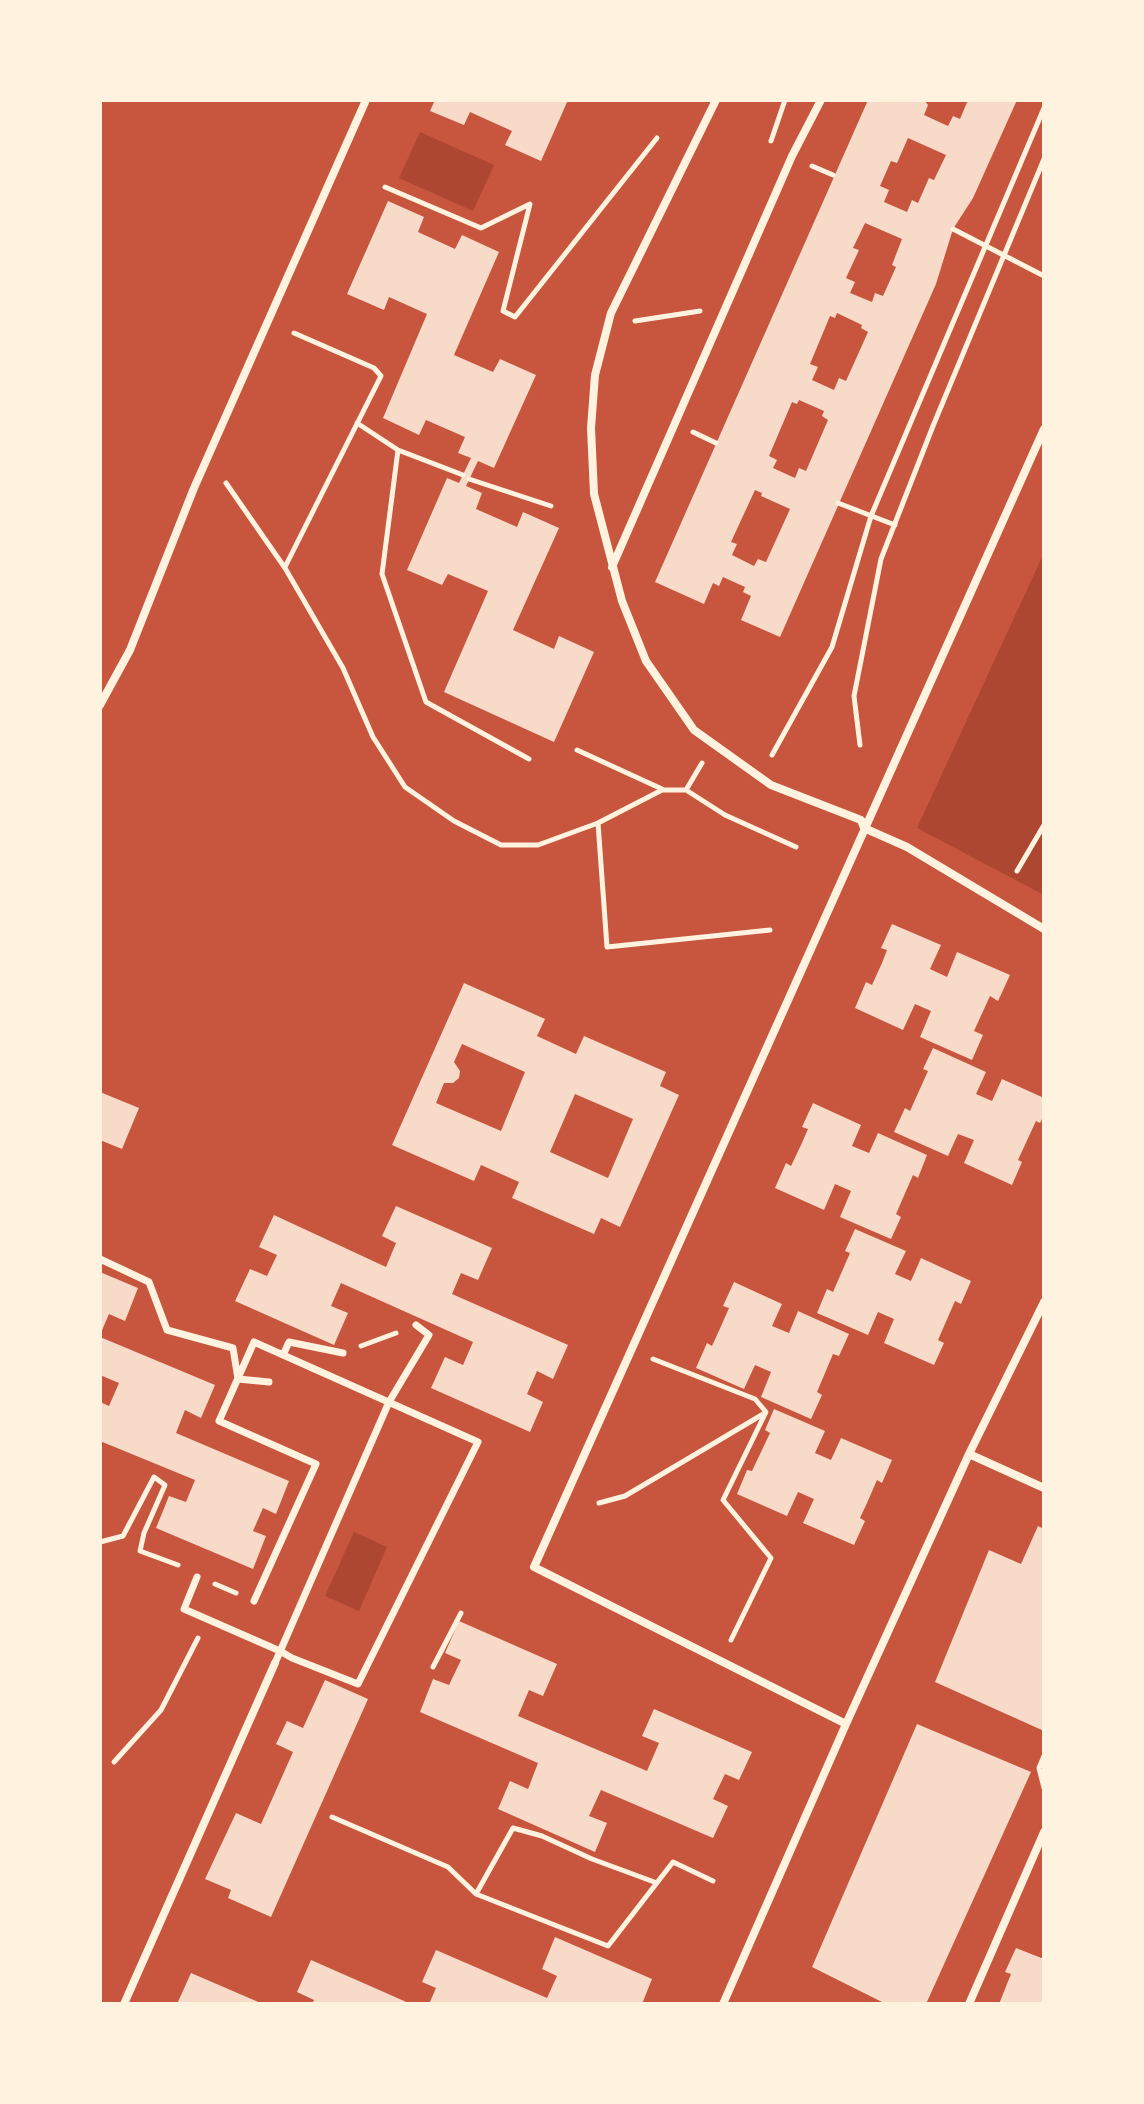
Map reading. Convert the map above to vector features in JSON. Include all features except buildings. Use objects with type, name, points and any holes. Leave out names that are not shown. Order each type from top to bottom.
[{"type":"street","points":[[100,705],[130,650],[194,488],[366,100]]},
{"type":"street","points":[[716,100],[611,313],[595,375],[591,428],[594,494],[622,601],[646,661],[694,730],[771,785],[861,820],[864,828],[907,847],[1044,929]]},
{"type":"street","points":[[612,567],[792,156],[821,100]]},
{"type":"street","points":[[846,1724],[534,1567],[1044,429]]},
{"type":"street","points":[[100,1259],[149,1282],[167,1330],[233,1348],[238,1379]]},
{"type":"street","points":[[723,2004],[969,1454],[1044,1302]]},
{"type":"street","points":[[124,2004],[389,1402],[429,1335],[416,1325]]},
{"type":"street","points":[[197,1577],[184,1609],[358,1684],[478,1442],[254,1342],[219,1421],[316,1464],[254,1601]]},
{"type":"street","points":[[283,1355],[289,1342],[343,1353]]},
{"type":"street","points":[[238,1379],[269,1382]]},
{"type":"street","points":[[969,1454],[1044,1488]]},
{"type":"street","points":[[969,2004],[1044,1832]]},
{"type":"path","points":[[772,755],[832,647],[871,516],[1044,108]]},
{"type":"path","points":[[385,187],[481,228],[530,204],[503,311],[515,317],[657,138]]},
{"type":"path","points":[[860,745],[854,696],[881,559],[1044,159]]},
{"type":"path","points":[[811,165],[833,175]]},
{"type":"path","points":[[953,229],[1044,276]]},
{"type":"path","points":[[635,321],[709,309]]},
{"type":"path","points":[[285,568],[381,376],[374,368],[294,333]]},
{"type":"path","points":[[357,423],[398,450],[463,475]]},
{"type":"path","points":[[692,431],[716,443]]},
{"type":"path","points":[[398,450],[382,574],[426,702],[529,759]]},
{"type":"path","points":[[469,479],[551,506]]},
{"type":"path","points":[[226,483],[285,568],[343,668],[373,737],[405,787],[454,821],[501,845],[538,845],[598,823],[662,790]]},
{"type":"path","points":[[838,503],[895,525]]},
{"type":"path","points":[[577,750],[662,790],[686,790],[725,815],[796,847]]},
{"type":"path","points":[[686,790],[706,755]]},
{"type":"path","points":[[598,823],[607,947],[770,930]]},
{"type":"path","points":[[1017,871],[1044,825]]},
{"type":"path","points":[[343,1353],[416,1325]]},
{"type":"path","points":[[653,1359],[755,1399],[766,1412]]},
{"type":"path","points":[[599,1503],[625,1496],[766,1412]]},
{"type":"path","points":[[731,1640],[771,1558],[723,1500],[766,1412]]},
{"type":"path","points":[[100,1542],[123,1536],[154,1477],[165,1485],[144,1533],[140,1551],[174,1563]]},
{"type":"path","points":[[197,1577],[254,1601]]},
{"type":"path","points":[[433,1667],[461,1613]]},
{"type":"path","points":[[114,1762],[161,1710],[207,1620]]},
{"type":"path","points":[[1044,1756],[1039,1768],[1044,1788]]},
{"type":"path","points":[[332,1817],[448,1867],[476,1894],[608,1946],[673,1862],[713,1881]]},
{"type":"path","points":[[476,1894],[513,1828],[542,1836],[657,1883]]},
{"type":"shaded area","points":[[420,132],[494,165],[473,211],[399,178]]},
{"type":"shaded area","points":[[1044,553],[1044,895],[917,828]]},
{"type":"shaded area","points":[[354,1532],[387,1547],[359,1611],[325,1596]]}]
